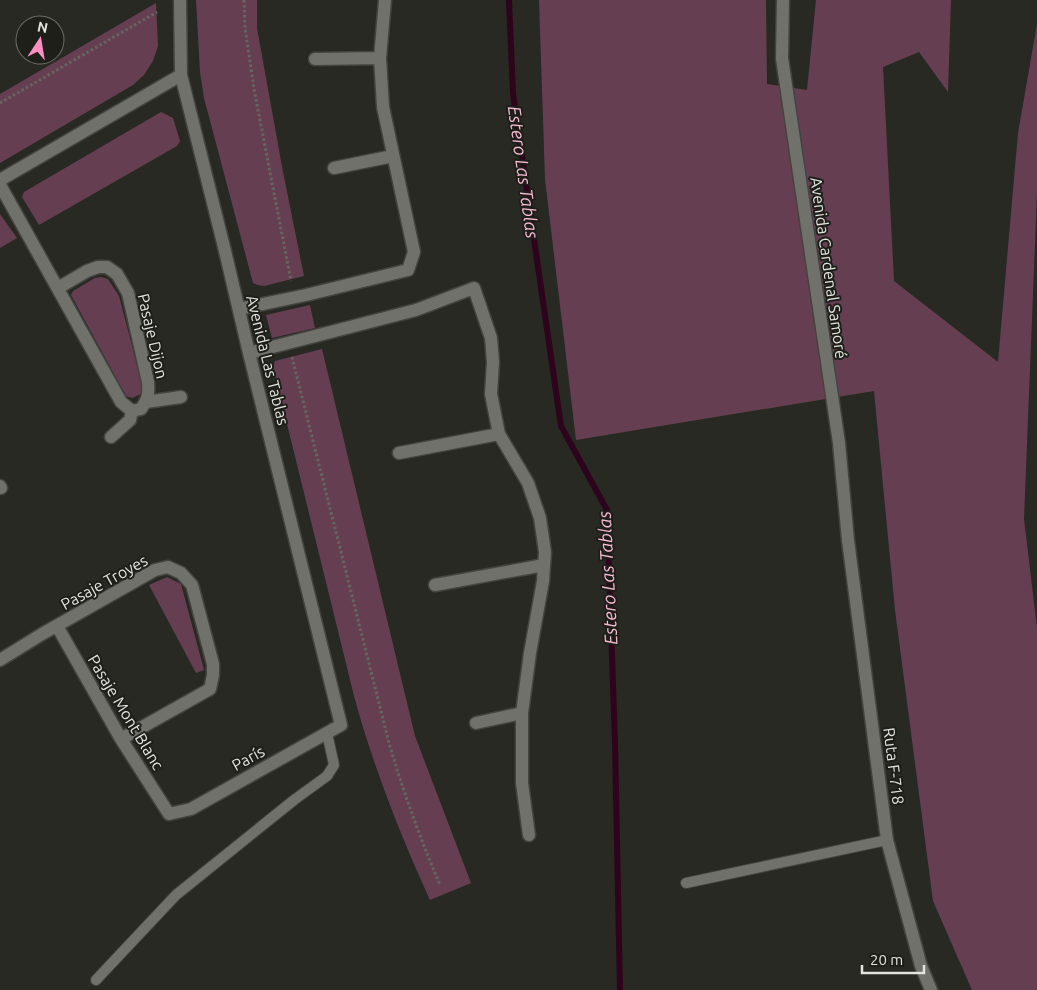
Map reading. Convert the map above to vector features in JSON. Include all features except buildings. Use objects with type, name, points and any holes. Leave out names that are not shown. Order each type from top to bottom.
[{"type":"street","name":"Avenida Las Tablas","points":[[180,0],[181,75],[341,725]]},
{"type":"street","points":[[239,309],[408,270],[414,252],[384,107],[380,58],[385,0]]},
{"type":"street","name":"Avenida Cardenal Samoré","points":[[783,0],[782,58],[839,443],[848,540]]},
{"type":"street","points":[[315,60],[380,58]]},
{"type":"street","points":[[0,180],[181,75]]},
{"type":"street","points":[[334,168],[393,156]]},
{"type":"street","points":[[0,185],[121,402],[132,411],[130,420],[111,436]]},
{"type":"street","name":"Pasaje Dijon","points":[[58,288],[87,271],[98,268],[107,267],[117,274],[128,293],[148,382],[149,394],[146,402],[141,409],[132,411]]},
{"type":"street","points":[[249,353],[416,310],[474,288],[491,338],[493,362],[491,394],[500,434],[528,483],[540,518],[545,552],[543,581],[530,653],[522,713],[522,783],[529,835]]},
{"type":"street","points":[[146,402],[181,397]]},
{"type":"street","points":[[399,453],[500,434]]},
{"type":"street","name":"Ruta F-718","points":[[848,540],[887,840],[921,966],[931,990]]},
{"type":"street","points":[[435,585],[544,565]]},
{"type":"street","name":"Pasaje Troyes","points":[[57,626],[155,570],[168,567],[182,573],[192,585],[213,664],[210,689],[121,739]]},
{"type":"street","points":[[0,660],[57,626]]},
{"type":"street","name":"Pasaje Mont Blanc","points":[[57,626],[121,739],[169,814]]},
{"type":"street","points":[[476,723],[522,713]]},
{"type":"street","name":"París","points":[[169,814],[191,809],[341,725]]},
{"type":"lane","points":[[96,980],[176,895],[294,800],[327,776],[334,765],[327,733]]},
{"type":"lane","points":[[686,883],[887,840]]},
{"type":"path","points":[[244,0],[245,28],[254,89],[291,281]]},
{"type":"path","points":[[0,103],[157,12]]},
{"type":"path","points":[[291,354],[399,778],[440,885]]},
{"type":"shaded area","points":[[196,0],[257,0],[257,28],[304,276],[264,286],[253,283],[204,98],[200,72]]},
{"type":"shaded area","points":[[539,0],[766,0],[767,84],[807,90],[816,0],[951,0],[948,92],[919,52],[883,67],[894,281],[998,362],[1018,133],[1037,24],[1037,193],[1024,519],[1037,628],[1037,990],[972,990],[933,901],[895,610],[874,391],[576,440],[545,179]]},
{"type":"shaded area","points":[[156,3],[158,46],[153,61],[144,75],[133,85],[0,163],[0,94],[50,65],[65,65],[65,56]]},
{"type":"shaded area","points":[[161,112],[173,118],[180,141],[177,146],[39,225],[22,197],[24,192]]},
{"type":"shaded area","points":[[0,214],[17,238],[0,248]]},
{"type":"shaded area","points":[[95,278],[108,279],[119,296],[143,388],[141,394],[132,398],[126,396],[71,295],[73,291]]},
{"type":"shaded area","points":[[310,305],[315,328],[272,338],[266,315]]},
{"type":"shaded area","points":[[322,349],[415,736],[471,883],[430,900],[388,800],[361,722],[273,367],[275,361]]},
{"type":"shaded area","points":[[167,577],[181,584],[204,670],[196,673],[149,585]]},
{"type":"waterway","name":"Estero Las Tablas","points":[[509,0],[513,94],[561,426],[607,510],[615,743],[620,990]]}]
